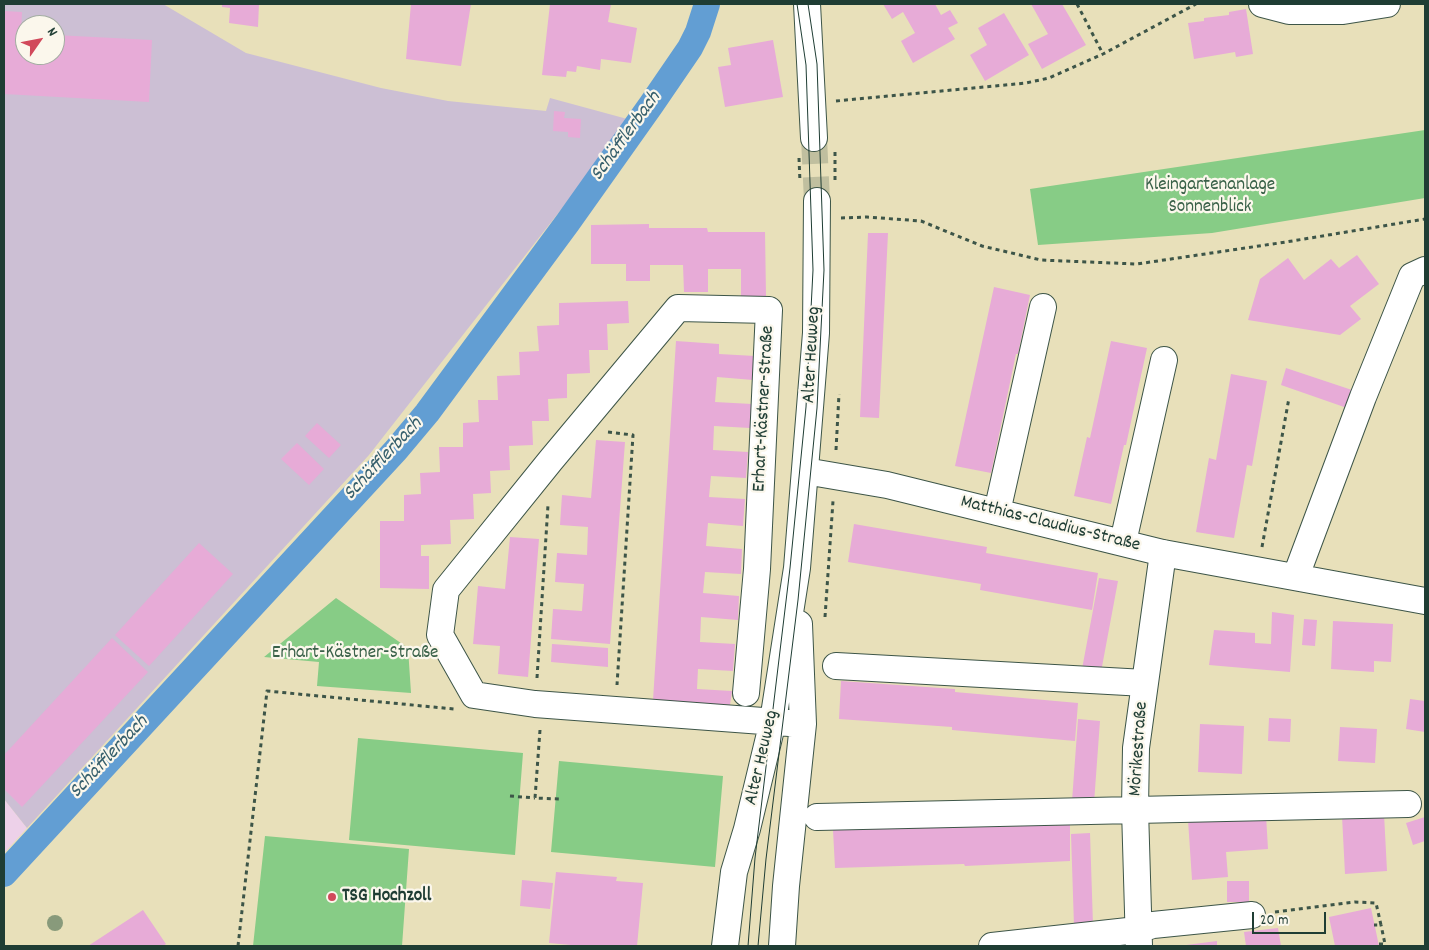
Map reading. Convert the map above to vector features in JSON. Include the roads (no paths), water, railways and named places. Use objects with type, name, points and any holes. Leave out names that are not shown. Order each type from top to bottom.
[{"type":"street","points":[[798,4],[810,44]]},
{"type":"street","points":[[807,4],[814,138]]},
{"type":"street","points":[[1262,4],[1289,11],[1343,11],[1387,4]]},
{"type":"street","name":"Alter Heuweg","points":[[725,946],[734,872],[747,829],[773,721],[797,568],[816,333],[817,201]]},
{"type":"street","points":[[1296,576],[1363,397],[1412,276],[1425,270]]},
{"type":"street","points":[[997,512],[1043,306]]},
{"type":"street","name":"Erhart-Kästner-Straße","points":[[746,693],[758,568],[769,310],[678,308],[577,428],[446,590],[440,635],[474,694],[539,704],[773,721]]},
{"type":"street","points":[[1123,542],[1164,360]]},
{"type":"street","name":"Matthias-Claudius-Straße","points":[[805,471],[887,485],[1163,553],[1425,601]]},
{"type":"street","name":"Mörikestraße","points":[[1138,938],[1135,809],[1136,748],[1163,553]]},
{"type":"street","points":[[758,568],[797,568]]},
{"type":"street","name":"Alter Heuweg","points":[[782,946],[786,886],[803,724],[797,568]]},
{"type":"street","points":[[836,666],[1145,683]]},
{"type":"street","points":[[773,721],[803,724]]},
{"type":"street","points":[[817,817],[1408,804]]},
{"type":"street","points":[[992,946],[1138,938],[1153,925],[1252,915]]},
{"type":"waterway","name":"Schäfflerbach","points":[[4,874],[396,450],[427,413],[568,222],[651,105],[690,48],[698,32],[707,4]]},
{"type":"tunnel","points":[[814,138],[817,201]]},
{"type":"tram line","points":[[748,946],[755,858],[790,568],[806,407],[813,270],[806,65],[797,4]]},
{"type":"tram line","points":[[758,946],[766,859],[798,600],[817,408],[824,270],[817,64],[808,4]]},
{"type":"place","name":"TSG Hochzoll","points":[[332,897]]},
{"type":"park label","name":"Kleingartenanlage Sonnenblick","points":[[1210,197]]}]
